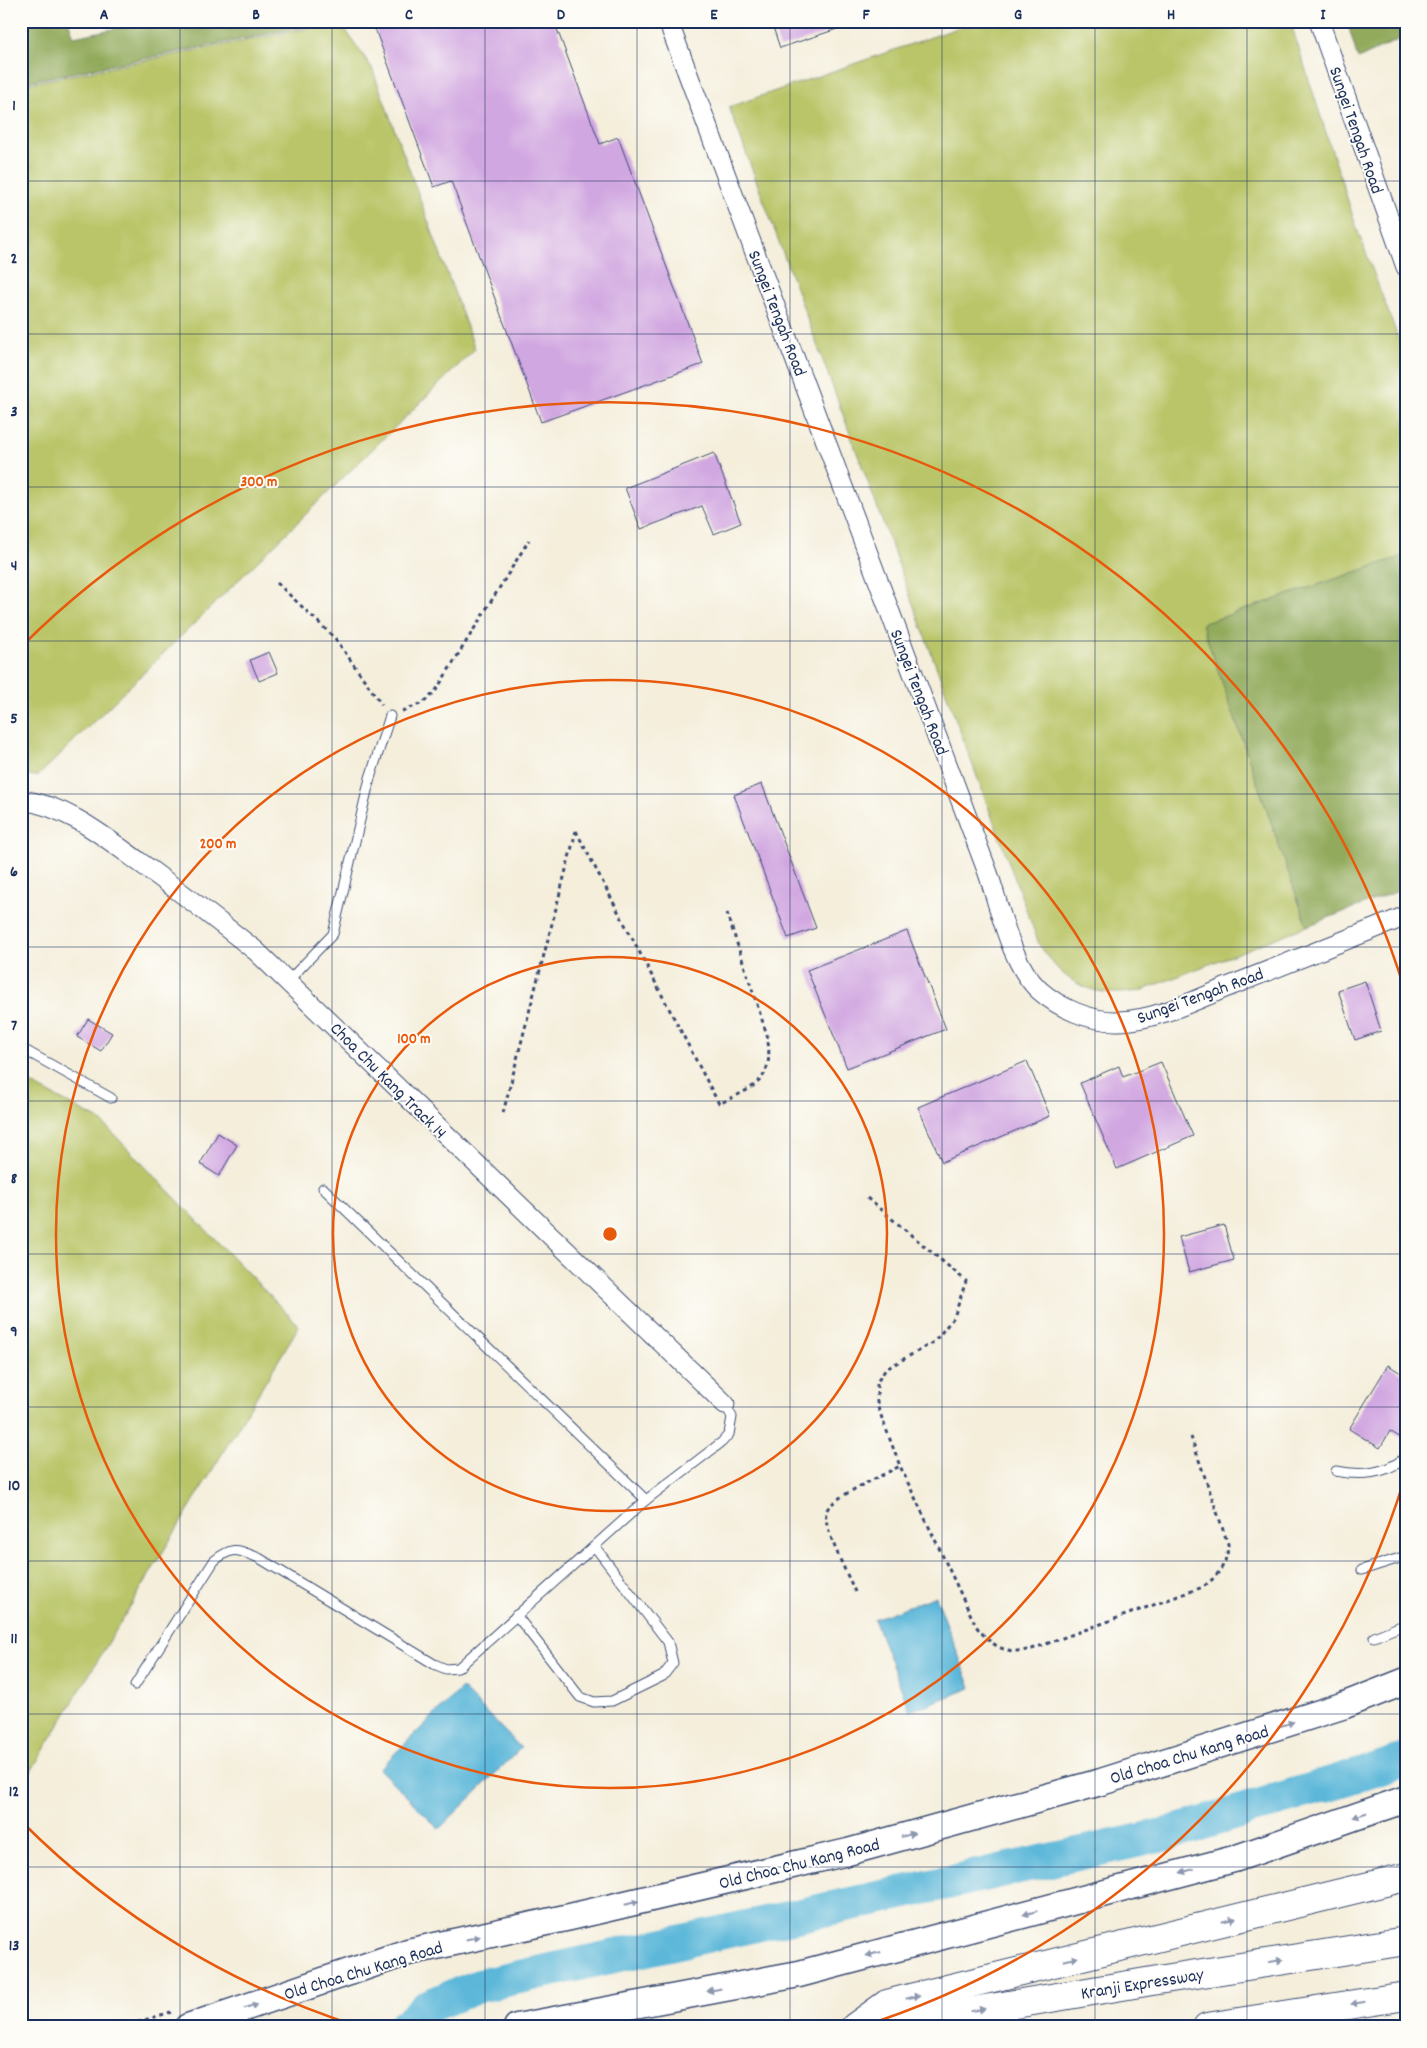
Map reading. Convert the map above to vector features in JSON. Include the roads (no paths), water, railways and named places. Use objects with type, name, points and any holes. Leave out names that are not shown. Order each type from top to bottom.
[{"type":"highway","points":[[855,2027],[887,2004],[1406,1877]]},
{"type":"highway","name":"Kranji Expressway","points":[[878,2027],[1406,1941]]},
{"type":"highway","points":[[1207,2027],[1406,1996]]},
{"type":"main road","name":"Old Choa Chu Kang Road","points":[[188,2027],[408,1952],[570,1917],[848,1852],[1101,1782],[1346,1706],[1406,1682]]},
{"type":"main road","points":[[518,2027],[800,1974],[1234,1859],[1406,1799]]},
{"type":"street","name":"Sungei Tengah Road","points":[[668,21],[981,854],[1016,955],[1025,972],[1038,989],[1055,1002],[1077,1013],[1098,1019],[1117,1021],[1138,1019],[1216,991],[1406,916]]},
{"type":"street","name":"Sungei Tengah Road","points":[[1319,21],[1406,267]]},
{"type":"street","name":"Choa Chu Kang Track 14","points":[[21,800],[36,802],[81,820],[178,890],[256,951],[289,980],[419,1111],[725,1404]]},
{"type":"lane","points":[[289,980],[333,934],[370,778],[390,716]]},
{"type":"lane","points":[[21,1048],[111,1098]]},
{"type":"lane","points":[[323,1188],[646,1500]]},
{"type":"lane","points":[[135,1685],[214,1561],[227,1551],[239,1550],[258,1558],[434,1664],[446,1669],[458,1668],[646,1500],[722,1442],[729,1434],[732,1417],[725,1404]]},
{"type":"lane","points":[[1336,1471],[1358,1475],[1366,1474],[1400,1462],[1406,1457]]},
{"type":"lane","points":[[516,1615],[580,1697],[594,1702],[612,1701],[663,1676],[673,1663],[668,1642],[595,1546]]},
{"type":"lane","points":[[1362,1570],[1406,1556]]},
{"type":"lane","points":[[1374,1637],[1406,1624]]},
{"type":"water","points":[[936,1596],[971,1688],[910,1711],[874,1619]]},
{"type":"water","points":[[462,1688],[521,1748],[439,1829],[379,1769]]},
{"type":"waterway","points":[[404,2027],[428,2006],[479,1986],[1168,1834],[1406,1760]]}]
